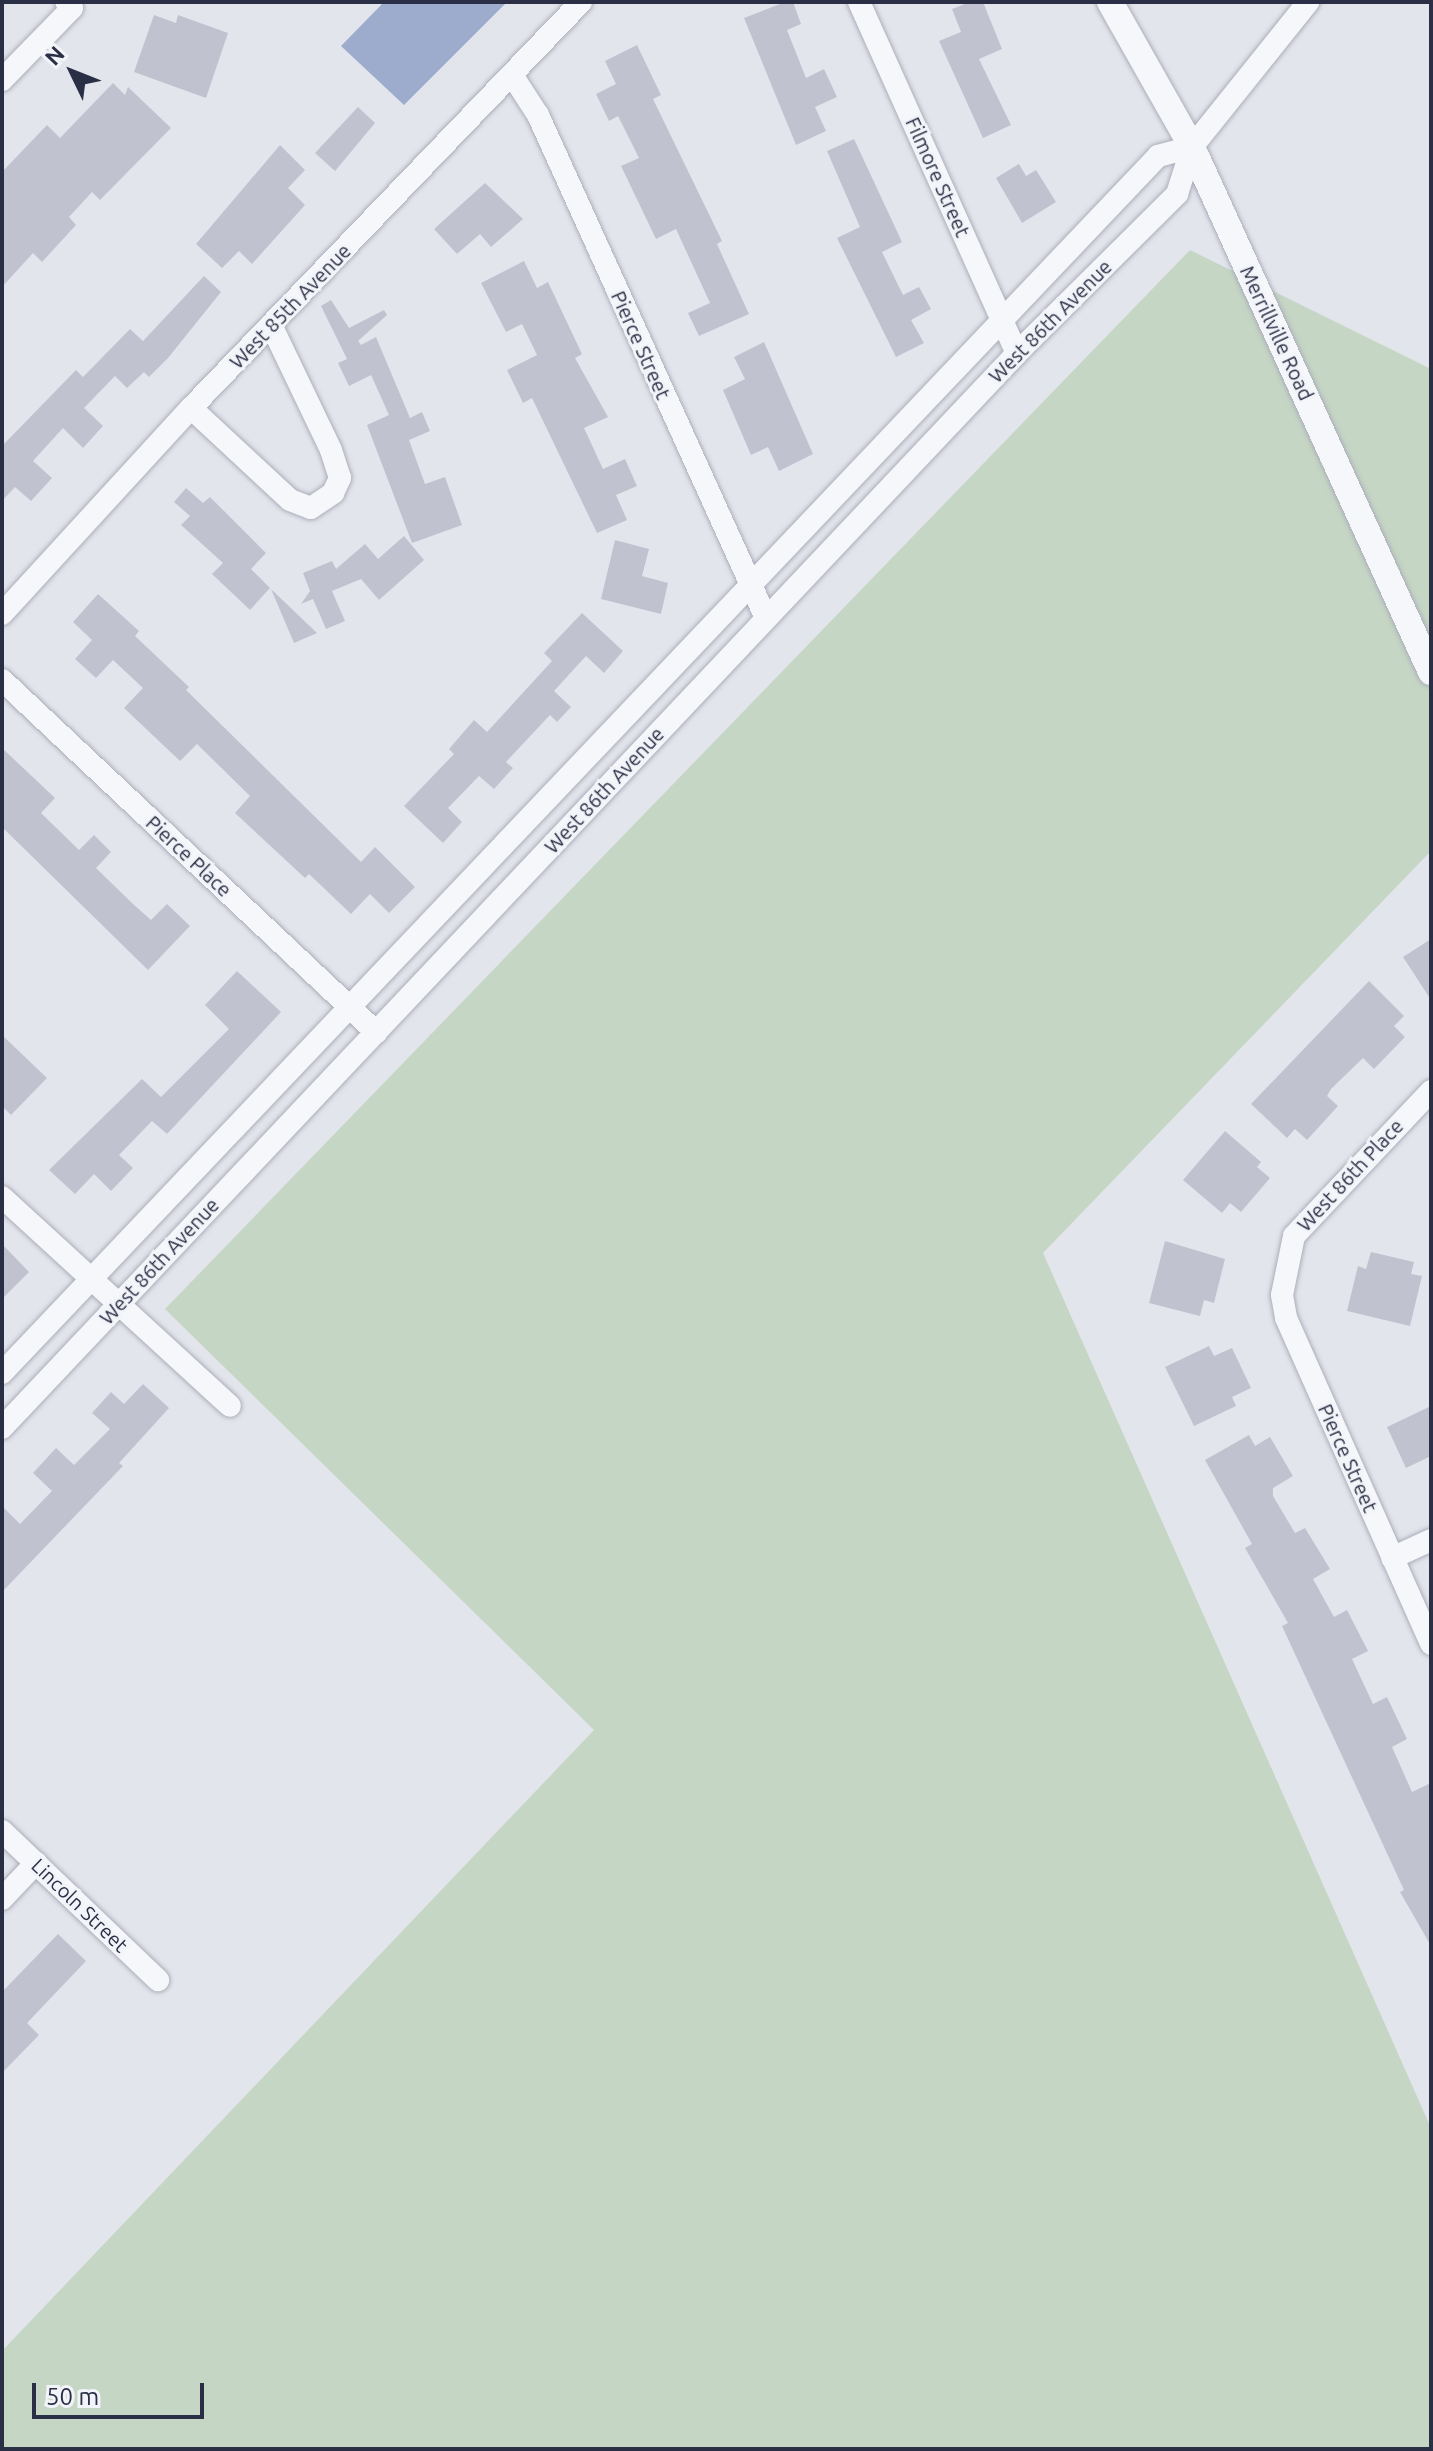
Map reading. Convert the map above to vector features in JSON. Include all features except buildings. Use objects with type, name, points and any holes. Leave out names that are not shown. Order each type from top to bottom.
[{"type":"street","name":"West 85th Avenue","points":[[2,614],[191,408],[581,2]]},
{"type":"street","name":"Filmore Street","points":[[859,2],[1017,353]]},
{"type":"street","name":"Merrillville Road","points":[[1110,2],[1192,147],[1431,672]]},
{"type":"street","name":"West 86th Avenue","points":[[2,1428],[1017,353],[1177,194],[1192,147],[1308,2]]},
{"type":"street","points":[[2,80],[69,5]]},
{"type":"street","name":"Pierce Street","points":[[512,75],[538,115],[766,618]]},
{"type":"street","name":"West 86th Avenue","points":[[2,1373],[1158,156],[1192,147]]},
{"type":"street","points":[[191,408],[290,500],[311,508],[333,493],[340,478],[331,450],[271,325]]},
{"type":"street","name":"Pierce Place","points":[[2,680],[376,1032]]},
{"type":"street","name":"West 86th Place","points":[[1284,1269],[1294,1236],[1431,1091]]},
{"type":"street","points":[[2,1197],[90,1281],[230,1406]]},
{"type":"street","name":"Pierce Street","points":[[1284,1269],[1286,1318],[1431,1644]]},
{"type":"street","points":[[1392,1558],[1431,1540]]},
{"type":"street","name":"Lincoln Street","points":[[2,1831],[158,1980]]},
{"type":"street","points":[[2,1899],[36,1863]]},
{"type":"green space","points":[[1190,250],[1431,369],[1431,851],[1043,1253],[1431,2128],[1431,2449],[2,2449],[2,2351],[594,1730],[165,1309]]},
{"type":"water","points":[[384,2],[507,2],[404,105],[341,46]]}]
